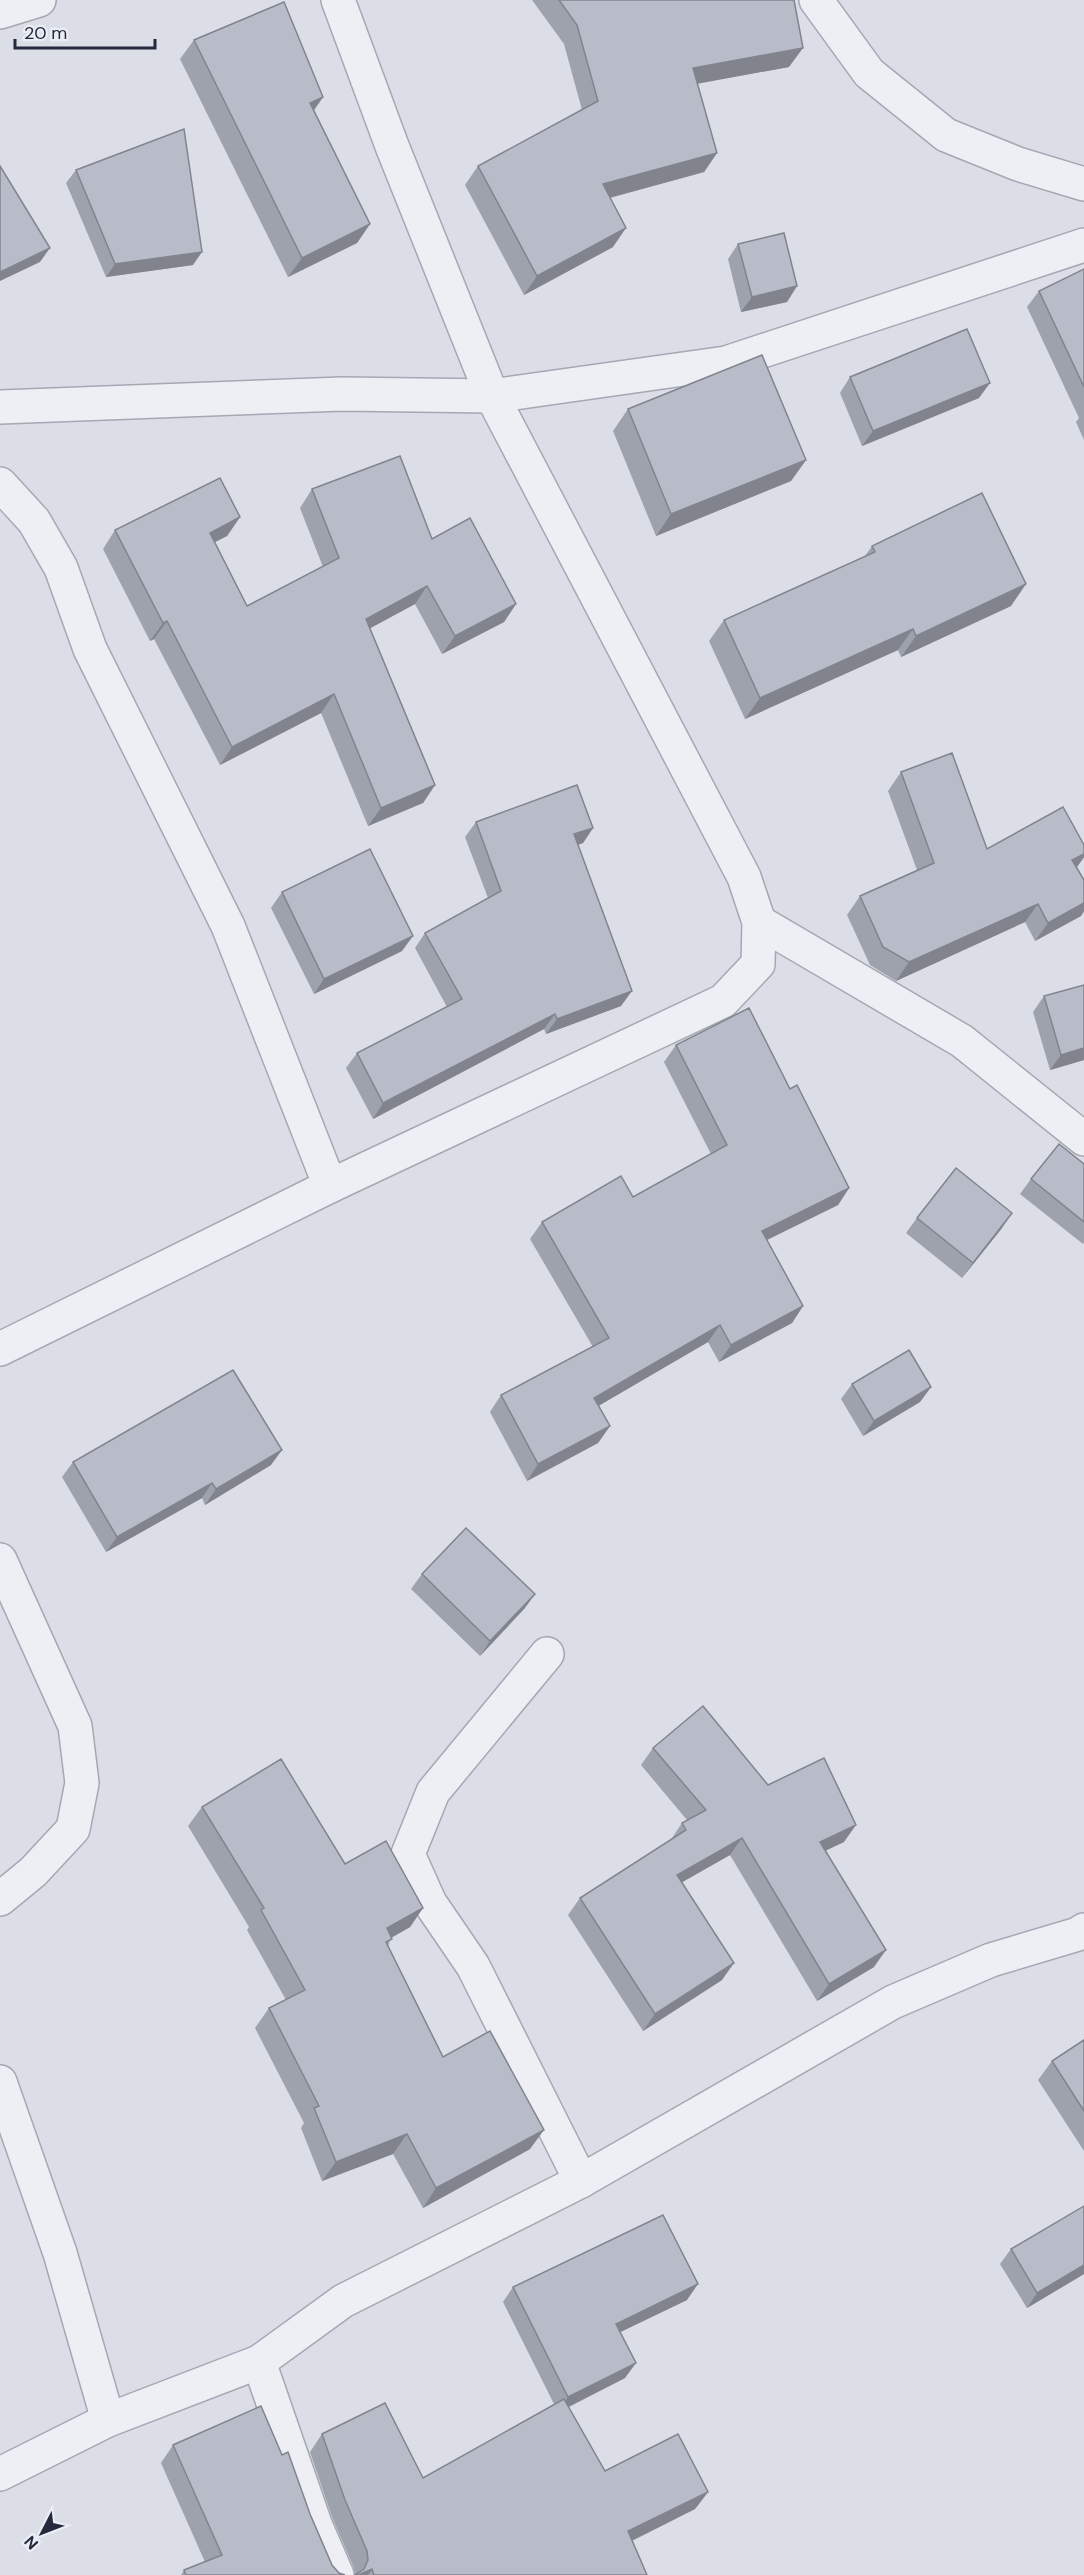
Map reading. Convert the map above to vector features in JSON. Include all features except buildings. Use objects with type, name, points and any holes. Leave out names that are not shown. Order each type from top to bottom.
[{"type":"street","points":[[0,12],[39,0]]},
{"type":"street","points":[[0,1349],[330,1186],[723,1001],[758,964],[759,922],[744,877],[492,396],[392,146],[338,0]]},
{"type":"street","points":[[816,0],[868,73],[946,135],[1018,164],[1084,184]]},
{"type":"street","points":[[0,406],[342,394],[492,396],[726,363],[1084,245]]},
{"type":"street","points":[[0,484],[34,521],[61,568],[90,649],[228,926],[330,1186]]},
{"type":"street","points":[[759,922],[962,1041],[1084,1139]]},
{"type":"street","points":[[0,1560],[75,1726],[82,1783],[73,1829],[33,1872],[0,1899]]},
{"type":"street","points":[[547,1654],[433,1792],[408,1854],[430,1903],[473,1966],[581,2181]]},
{"type":"street","points":[[0,2474],[108,2420],[259,2362],[343,2301],[581,2181],[893,2002],[991,1960],[1078,1934],[1084,1930]]},
{"type":"street","points":[[0,2082],[60,2253],[108,2420]]},
{"type":"street","points":[[259,2362],[315,2524],[338,2575]]}]
